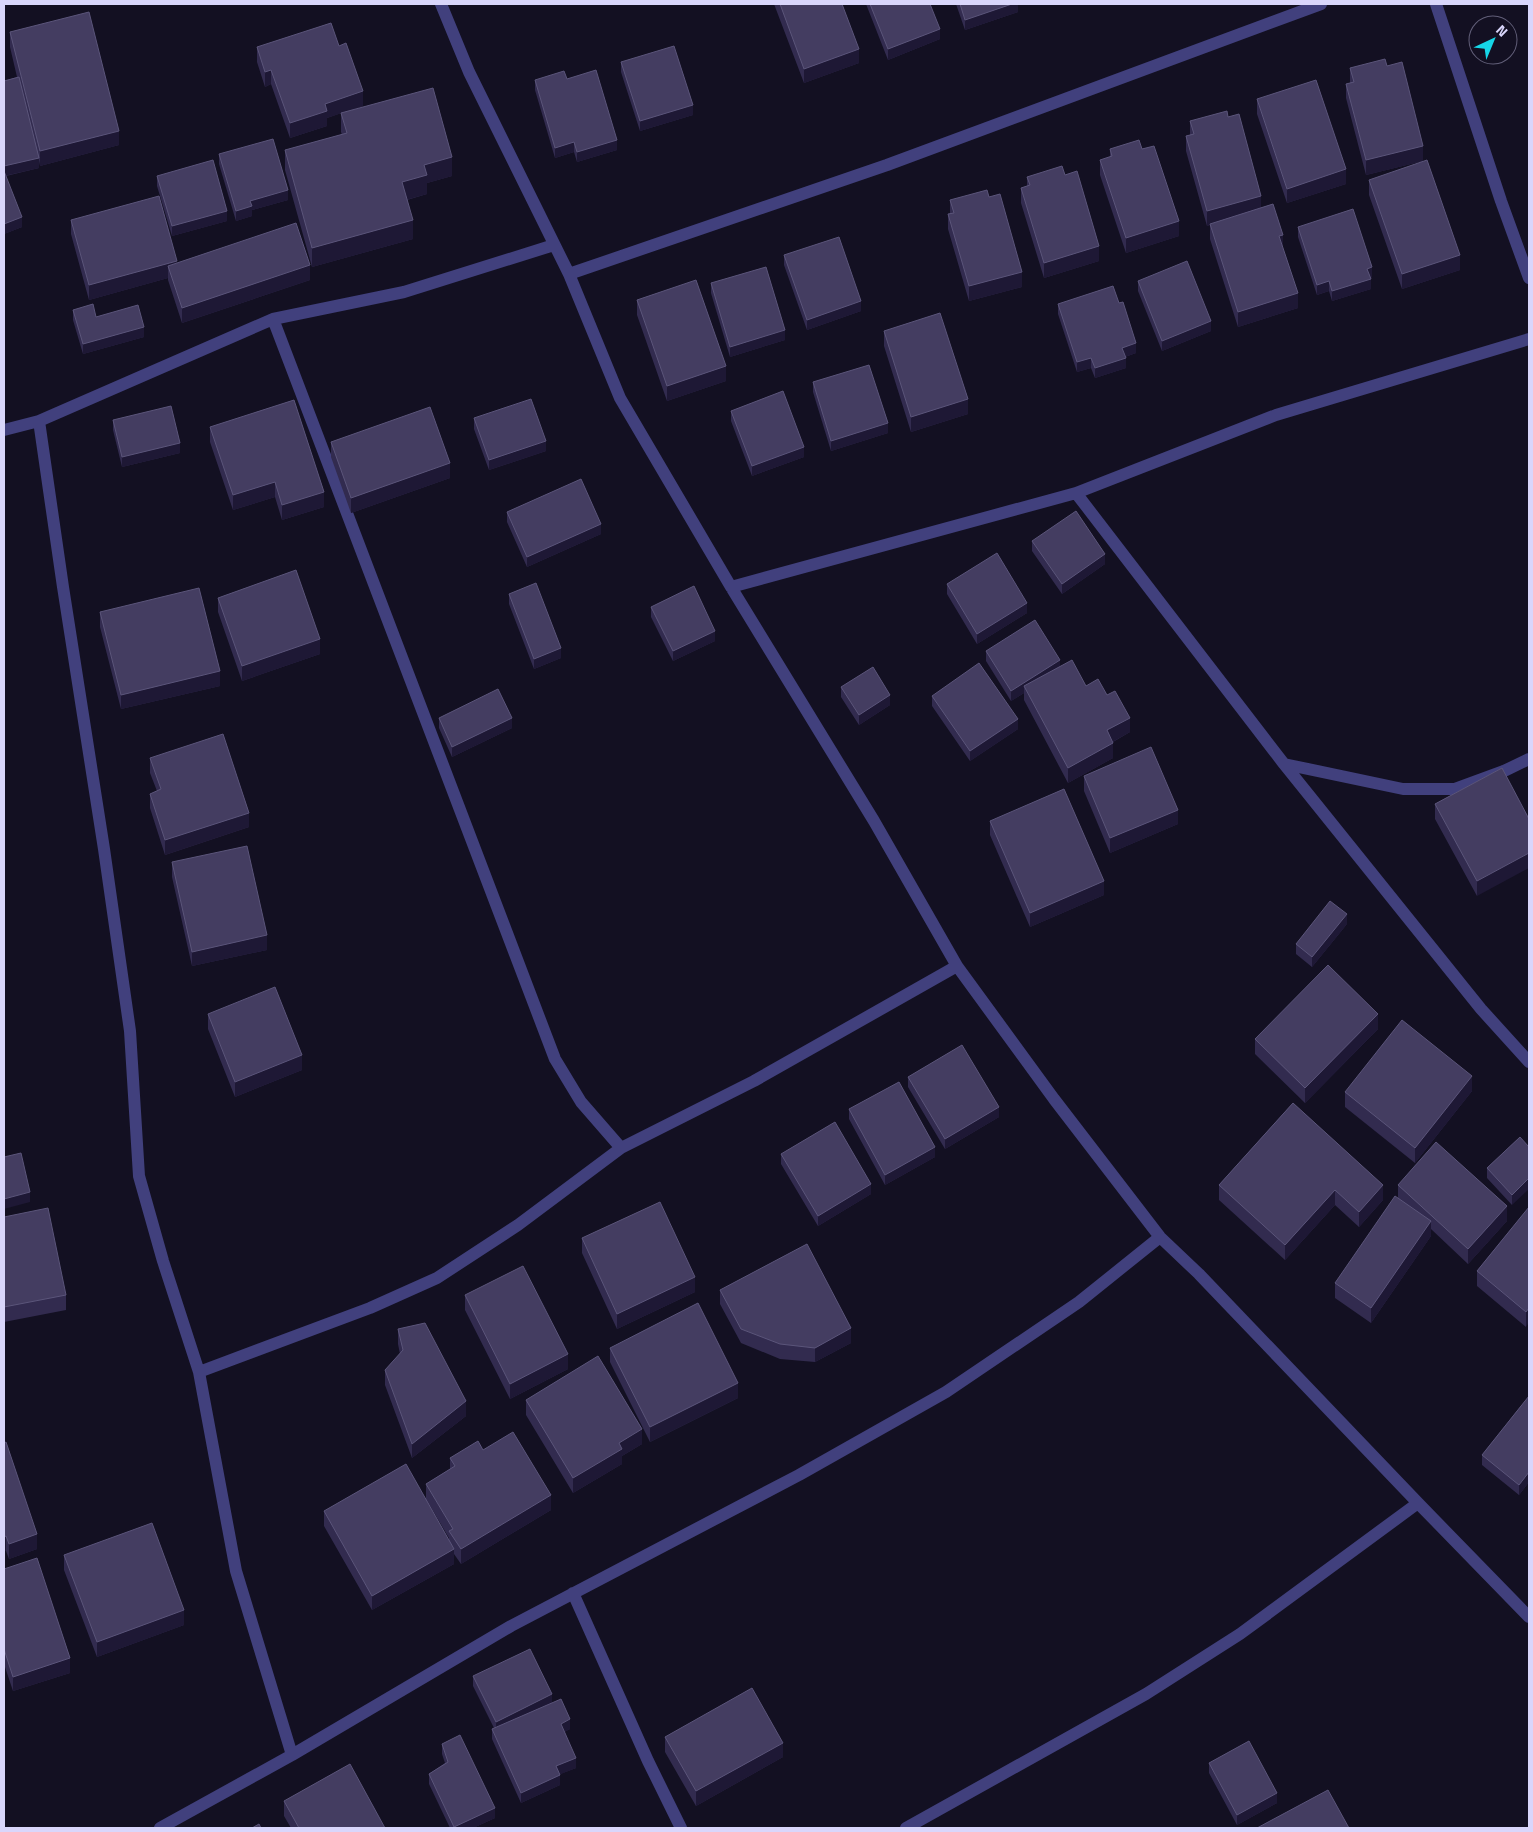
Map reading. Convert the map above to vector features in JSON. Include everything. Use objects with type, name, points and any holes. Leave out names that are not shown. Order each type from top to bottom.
[{"type":"street","points":[[441,4],[469,72],[569,274],[620,398],[731,588],[874,821],[957,966],[1054,1099],[1160,1237],[1199,1274],[1529,1617]]},
{"type":"street","points":[[569,274],[887,165],[1320,4]]},
{"type":"street","points":[[1436,4],[1501,201],[1529,278]]},
{"type":"street","points":[[4,430],[39,421],[273,319],[404,292],[554,245]]},
{"type":"street","points":[[273,319],[555,1060],[581,1102],[621,1148]]},
{"type":"street","points":[[731,588],[1076,493],[1276,415],[1529,339]]},
{"type":"street","points":[[39,421],[128,1021],[139,1176],[163,1262],[199,1372],[236,1571],[292,1755]]},
{"type":"street","points":[[1076,493],[1284,764],[1481,1009],[1529,1062]]},
{"type":"street","points":[[1284,764],[1403,789],[1456,789],[1504,771],[1529,759]]},
{"type":"street","points":[[199,1372],[370,1308],[437,1278],[518,1225],[621,1148],[754,1081],[957,966]]},
{"type":"street","points":[[160,1828],[292,1755],[510,1626],[799,1475],[946,1392],[1080,1302],[1160,1237]]},
{"type":"street","points":[[906,1828],[1146,1694],[1240,1634],[1418,1503]]},
{"type":"street","points":[[573,1594],[648,1761],[681,1828]]},
{"type":"building","points":[[780,4],[842,4],[859,49],[804,69]]},
{"type":"building","points":[[870,4],[930,4],[940,29],[888,49]]},
{"type":"building","points":[[960,4],[1012,4],[965,20]]},
{"type":"building","points":[[89,12],[119,131],[40,151],[10,32]]},
{"type":"building","points":[[331,23],[339,46],[346,43],[363,91],[325,104],[327,111],[290,123],[271,70],[265,72],[257,47]]},
{"type":"building","points":[[674,46],[693,105],[640,121],[621,62]]},
{"type":"building","points":[[1385,59],[1387,66],[1402,62],[1423,146],[1366,160],[1346,84],[1354,82],[1350,68]]},
{"type":"building","points":[[596,70],[617,140],[577,152],[574,142],[555,148],[535,80],[564,71],[567,79]]},
{"type":"building","points":[[19,77],[39,158],[4,166],[4,81]]},
{"type":"building","points":[[1316,80],[1346,169],[1287,189],[1257,99]]},
{"type":"building","points":[[433,88],[452,157],[424,165],[427,175],[402,182],[413,220],[312,248],[285,150],[347,133],[341,113]]},
{"type":"building","points":[[1227,111],[1228,117],[1239,114],[1261,196],[1207,211],[1186,136],[1194,134],[1190,121]]},
{"type":"building","points":[[273,139],[288,190],[250,201],[252,206],[236,211],[219,154]]},
{"type":"building","points":[[1139,140],[1142,149],[1154,146],[1179,221],[1126,238],[1100,160],[1112,156],[1110,149]]},
{"type":"building","points":[[213,160],[227,211],[172,226],[157,176]]},
{"type":"building","points":[[1427,160],[1460,255],[1402,274],[1369,180]]},
{"type":"building","points":[[1062,166],[1065,175],[1077,171],[1099,246],[1044,263],[1021,188],[1030,185],[1027,177]]},
{"type":"building","points":[[4,171],[22,217],[4,224]]},
{"type":"building","points":[[987,190],[989,197],[1000,194],[1022,272],[969,286],[948,214],[954,213],[950,200]]},
{"type":"building","points":[[159,196],[177,261],[89,285],[71,220]]},
{"type":"building","points":[[1273,204],[1283,235],[1279,236],[1298,293],[1238,312],[1210,224]]},
{"type":"building","points":[[1353,209],[1372,267],[1367,269],[1371,279],[1332,291],[1329,281],[1317,285],[1298,227]]},
{"type":"building","points":[[296,223],[310,265],[182,308],[168,266]]},
{"type":"building","points":[[839,237],[861,301],[807,320],[784,255]]},
{"type":"building","points":[[1187,261],[1211,321],[1162,341],[1138,281]]},
{"type":"building","points":[[766,267],[785,330],[730,347],[711,283]]},
{"type":"building","points":[[696,280],[726,366],[667,386],[637,300]]},
{"type":"building","points":[[1113,286],[1119,303],[1123,302],[1136,343],[1122,348],[1126,358],[1095,368],[1091,358],[1077,362],[1058,304]]},
{"type":"building","points":[[93,304],[96,317],[138,305],[144,327],[83,344],[73,310]]},
{"type":"building","points":[[940,313],[968,399],[911,417],[884,331]]},
{"type":"building","points":[[869,365],[888,423],[831,441],[813,382]]},
{"type":"building","points":[[783,391],[804,447],[752,466],[731,411]]},
{"type":"building","points":[[531,399],[546,441],[489,460],[474,418]]},
{"type":"building","points":[[294,400],[324,492],[282,505],[275,482],[233,495],[210,427]]},
{"type":"building","points":[[171,406],[180,443],[122,457],[113,420]]},
{"type":"building","points":[[430,407],[450,463],[351,498],[331,442]]},
{"type":"building","points":[[581,479],[601,524],[527,557],[507,512]]},
{"type":"building","points":[[1076,511],[1105,554],[1062,584],[1032,541]]},
{"type":"building","points":[[997,553],[1027,603],[977,634],[947,584]]},
{"type":"building","points":[[296,570],[320,639],[242,666],[218,598]]},
{"type":"building","points":[[536,583],[561,648],[534,659],[509,594]]},
{"type":"building","points":[[694,586],[715,631],[673,651],[651,607]]},
{"type":"building","points":[[199,588],[220,671],[121,695],[100,612]]},
{"type":"building","points":[[1035,620],[1060,660],[1011,691],[986,651]]},
{"type":"building","points":[[1072,660],[1086,686],[1098,679],[1107,695],[1115,691],[1130,718],[1107,730],[1113,743],[1068,768],[1024,686]]},
{"type":"building","points":[[979,663],[1018,719],[970,751],[932,696]]},
{"type":"building","points":[[873,667],[890,695],[859,715],[841,687]]},
{"type":"building","points":[[498,689],[512,718],[452,747],[439,718]]},
{"type":"building","points":[[223,734],[249,813],[165,840],[150,794],[161,789],[150,758]]},
{"type":"building","points":[[1151,747],[1178,810],[1110,838],[1084,776]]},
{"type":"building","points":[[1502,768],[1529,819],[1529,853],[1477,881],[1435,804]]},
{"type":"building","points":[[1064,789],[1104,881],[1030,913],[990,821]]},
{"type":"building","points":[[247,846],[267,935],[192,952],[172,862]]},
{"type":"building","points":[[1330,901],[1347,914],[1312,957],[1296,944]]},
{"type":"building","points":[[1328,965],[1378,1014],[1305,1088],[1255,1039]]},
{"type":"building","points":[[275,987],[302,1055],[235,1082],[208,1014]]},
{"type":"building","points":[[1402,1020],[1472,1076],[1415,1148],[1345,1092]]},
{"type":"building","points":[[962,1045],[999,1107],[945,1139],[908,1077]]},
{"type":"building","points":[[899,1082],[935,1147],[885,1175],[849,1109]]},
{"type":"building","points":[[1293,1103],[1383,1185],[1359,1212],[1335,1190],[1285,1245],[1219,1185]]},
{"type":"building","points":[[835,1122],[871,1184],[818,1216],[781,1154]]},
{"type":"building","points":[[1520,1137],[1529,1147],[1529,1178],[1512,1195],[1487,1168]]},
{"type":"building","points":[[1436,1142],[1507,1206],[1468,1249],[1398,1185]]},
{"type":"building","points":[[21,1153],[30,1192],[4,1199],[4,1157]]},
{"type":"building","points":[[1395,1196],[1431,1221],[1371,1308],[1335,1283]]},
{"type":"building","points":[[660,1202],[695,1277],[617,1314],[582,1238]]},
{"type":"building","points":[[1529,1207],[1529,1308],[1526,1312],[1477,1271]]},
{"type":"building","points":[[48,1208],[66,1295],[4,1307],[4,1217]]},
{"type":"building","points":[[807,1244],[851,1328],[815,1348],[780,1344],[741,1329],[720,1290]]},
{"type":"building","points":[[523,1266],[568,1354],[510,1384],[465,1295]]},
{"type":"building","points":[[698,1303],[738,1383],[650,1427],[610,1348]]},
{"type":"building","points":[[425,1323],[466,1401],[412,1444],[385,1370],[403,1350],[398,1329]]},
{"type":"building","points":[[598,1356],[642,1429],[619,1443],[622,1449],[573,1478],[526,1400]]},
{"type":"building","points":[[1529,1396],[1529,1472],[1519,1485],[1482,1455]]},
{"type":"building","points":[[513,1432],[551,1495],[461,1549],[449,1531],[453,1529],[426,1484],[455,1466],[450,1458],[478,1441],[483,1450]]},
{"type":"building","points":[[6,1442],[37,1534],[9,1544],[6,1536],[4,1537],[4,1443]]},
{"type":"building","points":[[406,1464],[454,1549],[372,1596],[324,1511]]},
{"type":"building","points":[[152,1523],[184,1610],[97,1642],[64,1555]]},
{"type":"building","points":[[37,1558],[70,1658],[13,1677],[4,1649],[4,1569]]},
{"type":"building","points":[[530,1649],[552,1694],[496,1722],[473,1676]]},
{"type":"building","points":[[752,1688],[783,1743],[696,1791],[665,1737]]},
{"type":"building","points":[[561,1699],[570,1719],[561,1724],[576,1758],[556,1766],[560,1775],[521,1793],[492,1729]]},
{"type":"building","points":[[460,1735],[495,1808],[454,1827],[429,1774],[448,1762],[442,1744]]},
{"type":"building","points":[[1249,1741],[1277,1793],[1237,1815],[1209,1763]]},
{"type":"building","points":[[350,1764],[385,1828],[299,1828],[284,1801]]},
{"type":"building","points":[[1328,1790],[1349,1828],[1257,1828]]},
{"type":"building","points":[[259,1824],[261,1828],[252,1828]]}]
